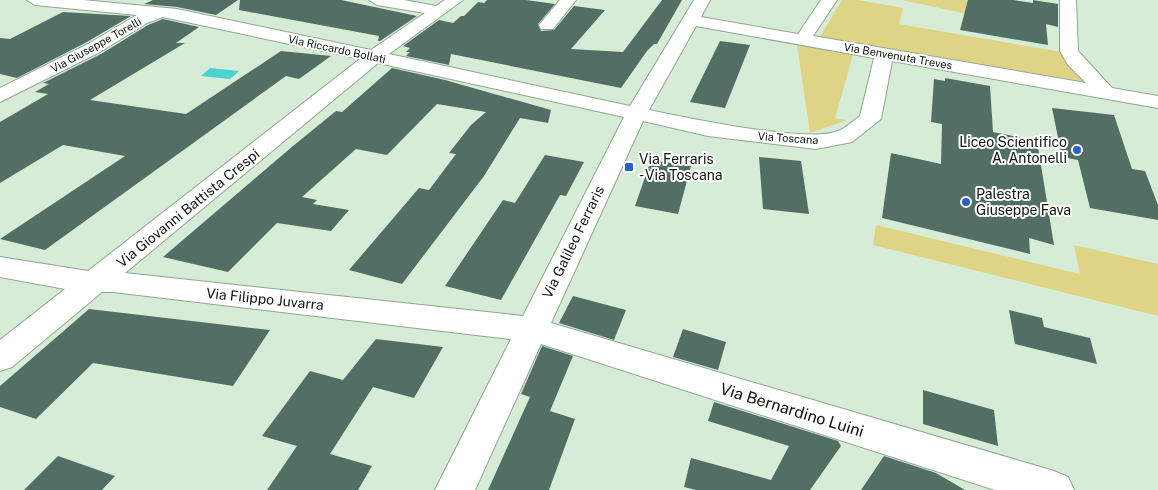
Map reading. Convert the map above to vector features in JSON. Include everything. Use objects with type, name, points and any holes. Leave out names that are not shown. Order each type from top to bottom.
[{"type":"street","name":"Via Riccardo Bollati","points":[[35,0],[68,1],[161,12],[636,114]]},
{"type":"street","name":"Via Giuseppe Torelli","points":[[0,96],[94,48],[141,19],[194,0]]},
{"type":"street","points":[[377,0],[448,5]]},
{"type":"street","points":[[547,25],[568,0]]},
{"type":"street","points":[[802,40],[829,0]]},
{"type":"street","points":[[1068,0],[1069,51],[1075,61],[1106,93]]},
{"type":"street","name":"Via Giovanni Battista Crespi","points":[[0,358],[375,57],[448,5]]},
{"type":"street","name":"Via Benvenuta Treves","points":[[697,10],[802,40],[1158,102]]},
{"type":"street","name":"Via Galileo Ferraris","points":[[455,490],[636,114],[697,10]]},
{"type":"street","name":"Via Toscana","points":[[636,114],[708,129],[767,137],[816,142],[844,137],[870,120],[884,54]]},
{"type":"street","name":"Via Filippo Juvarra","points":[[0,267],[96,281],[531,329]]},
{"type":"street","name":"Via Bernardino Luini","points":[[531,329],[1054,490]]},
{"type":"shaded area","points":[[842,0],[858,0],[903,8],[899,24],[1061,52],[1087,82],[820,37]]},
{"type":"shaded area","points":[[902,0],[1008,0],[972,15]]},
{"type":"shaded area","points":[[797,45],[853,55],[835,118],[847,120],[810,133]]},
{"type":"shaded area","points":[[876,225],[1080,274],[1074,245],[1158,264],[1158,316],[873,245]]},
{"type":"water","points":[[210,68],[239,71],[230,79],[201,76]]},
{"type":"building","points":[[153,0],[238,0],[216,15],[177,7],[144,4]]},
{"type":"building","points":[[240,0],[341,0],[417,16],[378,41],[379,36],[239,10]]},
{"type":"building","points":[[487,0],[526,0],[555,4],[538,24],[541,31],[554,30],[574,6],[605,10],[571,49],[623,52],[662,0],[682,0],[657,44],[654,44],[647,51],[621,88],[451,54],[449,65],[406,56],[410,52],[406,52],[410,48],[403,46],[439,20],[453,23],[461,16],[464,16],[478,2],[484,3]]},
{"type":"building","points":[[968,0],[1013,0],[1033,3],[1033,0],[1058,4],[1058,27],[1046,24],[1048,45],[960,30]]},
{"type":"building","points":[[63,12],[131,16],[87,42],[17,78],[0,74],[0,38],[10,39]]},
{"type":"building","points":[[163,19],[199,27],[176,43],[185,43],[90,100],[186,114],[281,51],[331,56],[299,79],[286,76],[45,250],[0,239],[125,156],[63,145],[0,183],[0,122],[48,94],[35,92],[49,84],[43,83],[101,54],[148,25]]},
{"type":"building","points":[[720,41],[750,45],[725,108],[690,102]]},
{"type":"building","points":[[392,68],[445,80],[551,110],[548,123],[520,118],[484,176],[402,284],[349,270],[419,188],[429,190],[456,154],[449,153],[471,125],[486,112],[437,104],[387,155],[356,149],[302,197],[317,200],[313,204],[349,210],[331,231],[277,223],[228,272],[163,257],[293,146],[336,111],[342,112]]},
{"type":"building","name":"Palestra Giuseppe Fava","points":[[945,78],[990,86],[993,132],[1037,141],[1054,245],[1029,238],[1030,254],[882,218],[891,153],[941,164],[942,124],[931,122],[934,79],[945,81]]},
{"type":"building","points":[[1052,108],[1114,115],[1132,169],[1145,171],[1158,205],[1158,220],[1090,208],[1078,160],[1062,157]]},
{"type":"building","points":[[545,155],[584,162],[566,196],[560,195],[501,300],[445,286],[503,200],[515,203]]},
{"type":"building","points":[[759,157],[801,161],[809,214],[763,209]]},
{"type":"building","points":[[651,160],[691,166],[678,214],[635,206]]},
{"type":"building","points":[[573,296],[626,310],[614,340],[559,323]]},
{"type":"building","points":[[89,309],[270,330],[233,386],[93,363],[36,419],[0,407],[0,386]]},
{"type":"building","points":[[1009,310],[1042,318],[1044,327],[1090,338],[1097,364],[1015,344]]},
{"type":"building","points":[[683,329],[726,342],[718,370],[673,357]]},
{"type":"building","points":[[376,339],[443,347],[414,398],[373,387],[330,454],[372,466],[358,490],[267,490],[297,446],[262,436],[310,371],[343,380]]},
{"type":"building","points":[[542,346],[573,356],[550,411],[575,419],[549,490],[488,490],[530,397],[521,394]]},
{"type":"building","points":[[923,390],[994,410],[998,446],[923,424]]},
{"type":"building","points":[[714,402],[838,441],[841,446],[810,490],[696,490],[684,487],[691,458],[771,480],[789,446],[708,421]]},
{"type":"building","points":[[58,456],[115,476],[102,490],[24,490]]},
{"type":"building","points":[[884,456],[936,473],[965,490],[861,490]]},
{"type":"place","name":"Liceo Scientifico A. Antonelli","points":[[1077,150]]},
{"type":"place","name":"Via Ferraris - Via Toscana","points":[[629,167]]},
{"type":"place","name":"Palestra Giuseppe Fava","points":[[966,202]]}]
